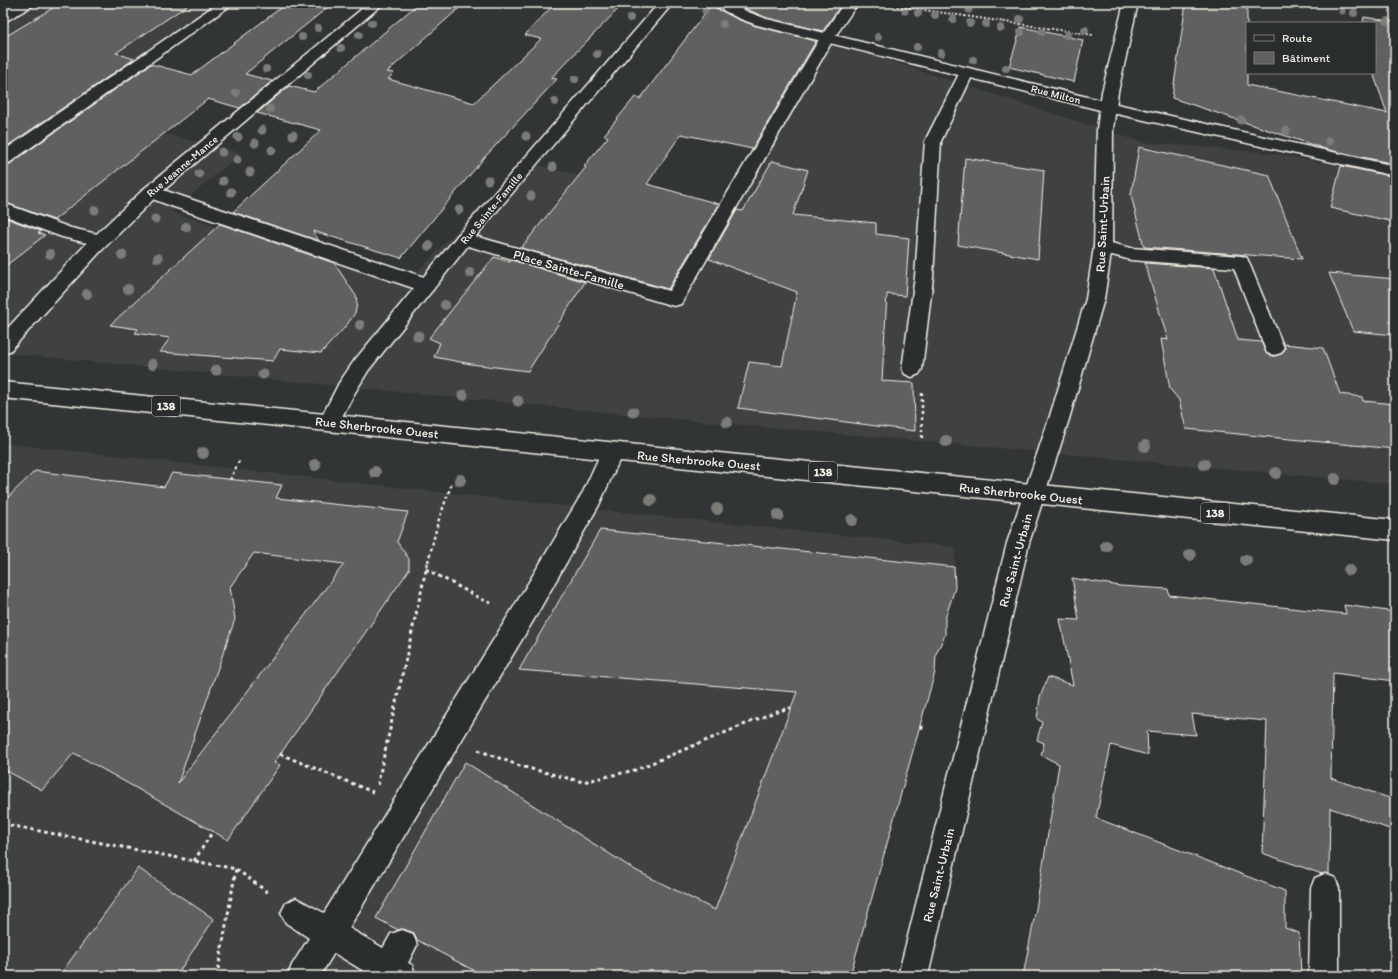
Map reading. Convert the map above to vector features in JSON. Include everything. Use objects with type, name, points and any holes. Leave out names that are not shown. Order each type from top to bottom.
[{"type":"main road","points":[[3,17],[27,3]]},
{"type":"main road","points":[[3,159],[227,3]]},
{"type":"main road","name":"Rue Jeanne-Mance","points":[[3,346],[100,240],[151,192],[377,3]]},
{"type":"main road","name":"Rue Sainte-Famille","points":[[329,422],[353,376],[426,285],[666,3]]},
{"type":"main road","name":"Rue Milton","points":[[720,3],[742,15],[762,22],[1108,107],[1395,171]]},
{"type":"main road","points":[[827,38],[851,3]]},
{"type":"main road","name":"Rue Saint-Urbain","points":[[913,976],[1018,543],[1035,494],[1095,299],[1103,247],[1105,129],[1110,92],[1131,3]]},
{"type":"main road","name":"Place Sainte-Famille","points":[[464,239],[674,299],[827,38]]},
{"type":"main road","points":[[912,370],[924,277],[933,142],[967,72]]},
{"type":"main road","points":[[151,192],[426,285]]},
{"type":"main road","points":[[3,209],[68,232],[100,240]]},
{"type":"main road","points":[[1103,247],[1131,254],[1241,262],[1274,348]]},
{"type":"main road","name":"Rue Sherbrooke Ouest","points":[[3,390],[1395,530]]},
{"type":"main road","points":[[303,976],[524,612],[591,498],[612,452]]},
{"type":"main road","points":[[1324,976],[1325,888]]},
{"type":"main road","points":[[296,913],[329,934],[397,963]]},
{"type":"path","points":[[874,3],[1093,35]]},
{"type":"path","points":[[922,386],[922,438]]},
{"type":"path","points":[[230,480],[239,461]]},
{"type":"path","points":[[380,790],[378,782],[426,569],[438,522],[452,483]]},
{"type":"path","points":[[426,569],[487,602],[524,612]]},
{"type":"path","points":[[447,738],[520,766],[583,782],[636,770],[777,711],[790,708]]},
{"type":"path","points":[[920,727],[927,728]]},
{"type":"path","points":[[280,754],[373,792]]},
{"type":"path","points":[[3,775],[6,771]]},
{"type":"path","points":[[3,824],[236,869],[296,913]]},
{"type":"path","points":[[194,861],[213,831]]},
{"type":"path","points":[[217,976],[236,869]]},
{"type":"shaded area","points":[[3,3],[226,3],[112,91],[85,114],[241,153],[172,212],[248,237],[406,284],[523,161],[725,213],[831,42],[1142,142],[1271,153],[1395,177],[1395,484],[645,416],[3,353]]},
{"type":"shaded area","points":[[3,443],[609,511],[956,547],[954,567],[955,588],[945,619],[945,635],[936,654],[935,672],[850,976],[3,976]]},
{"type":"building","points":[[61,3],[191,3],[116,53],[134,59],[3,149],[3,38]]},
{"type":"building","points":[[287,3],[333,3],[245,74],[272,81],[240,108],[208,99],[54,220],[3,202],[3,165],[10,164],[151,64],[192,75]]},
{"type":"building","points":[[419,3],[465,3],[387,72],[394,73],[388,79],[474,103],[541,39],[525,35],[555,3],[624,3],[551,78],[557,79],[484,158],[401,258],[313,231],[319,241],[233,212],[321,130],[257,113],[289,86],[314,92]]},
{"type":"building","points":[[733,3],[842,3],[823,31],[767,18]]},
{"type":"building","points":[[1186,3],[1247,3],[1247,85],[1387,113],[1373,74],[1376,74],[1376,22],[1363,22],[1364,17],[1395,22],[1395,164],[1325,149],[1172,98]]},
{"type":"building","points":[[712,4],[714,7],[737,19],[756,26],[816,41],[752,149],[681,134],[647,184],[719,204],[668,289],[521,248],[608,137],[604,135],[635,97],[640,99]]},
{"type":"building","points":[[1021,27],[1083,40],[1074,82],[1009,67]]},
{"type":"building","points":[[1139,147],[1269,175],[1302,259],[1144,247],[1131,195]]},
{"type":"building","points":[[965,158],[1044,170],[1038,259],[958,245]]},
{"type":"building","points":[[772,161],[808,170],[793,215],[876,223],[876,234],[909,238],[905,296],[887,294],[882,381],[914,383],[915,431],[738,408],[749,362],[782,366],[797,292],[709,259],[737,210],[743,211]]},
{"type":"building","points":[[1341,166],[1395,177],[1395,222],[1330,208]]},
{"type":"building","points":[[3,217],[41,231],[38,233],[45,235],[3,268]]},
{"type":"building","points":[[220,224],[334,263],[356,296],[357,304],[355,313],[346,326],[321,353],[280,349],[273,361],[160,352],[170,338],[135,333],[138,329],[110,325]]},
{"type":"building","points":[[494,257],[510,262],[511,260],[585,282],[528,371],[471,364],[434,357],[440,343],[429,338]]},
{"type":"building","points":[[1145,263],[1214,268],[1238,340],[1261,342],[1267,354],[1274,356],[1281,354],[1285,349],[1284,344],[1323,348],[1340,394],[1362,397],[1363,401],[1395,404],[1395,449],[1186,429],[1179,400],[1170,389],[1161,339],[1168,340]]},
{"type":"building","points":[[1329,273],[1395,279],[1395,335],[1353,331]]},
{"type":"building","points":[[35,471],[164,487],[172,473],[282,485],[276,498],[408,512],[397,542],[409,559],[409,570],[274,763],[280,765],[228,840],[74,753],[42,790],[3,769],[3,502]],"holes":[[[254,553],[344,564],[178,783],[235,619],[230,587]]]},
{"type":"building","points":[[600,530],[954,567],[955,588],[945,619],[945,635],[936,654],[935,672],[850,976],[484,976],[417,940],[414,933],[403,929],[398,930],[376,918],[465,762],[635,870],[715,910],[797,692],[519,670]]},
{"type":"building","points":[[1072,578],[1120,586],[1168,589],[1169,595],[1346,614],[1344,605],[1395,612],[1395,681],[1333,673],[1331,778],[1395,800],[1395,831],[1330,808],[1329,874],[1322,874],[1262,853],[1267,721],[1192,714],[1196,735],[1147,731],[1148,755],[1111,745],[1096,818],[1285,891],[1285,928],[1299,933],[1301,976],[1023,976],[1036,909],[1059,764],[1041,755],[1044,743],[1037,740],[1042,722],[1037,719],[1040,697],[1048,677],[1073,685],[1060,619],[1079,620]]},
{"type":"building","points":[[138,868],[214,919],[176,976],[59,976]]}]
